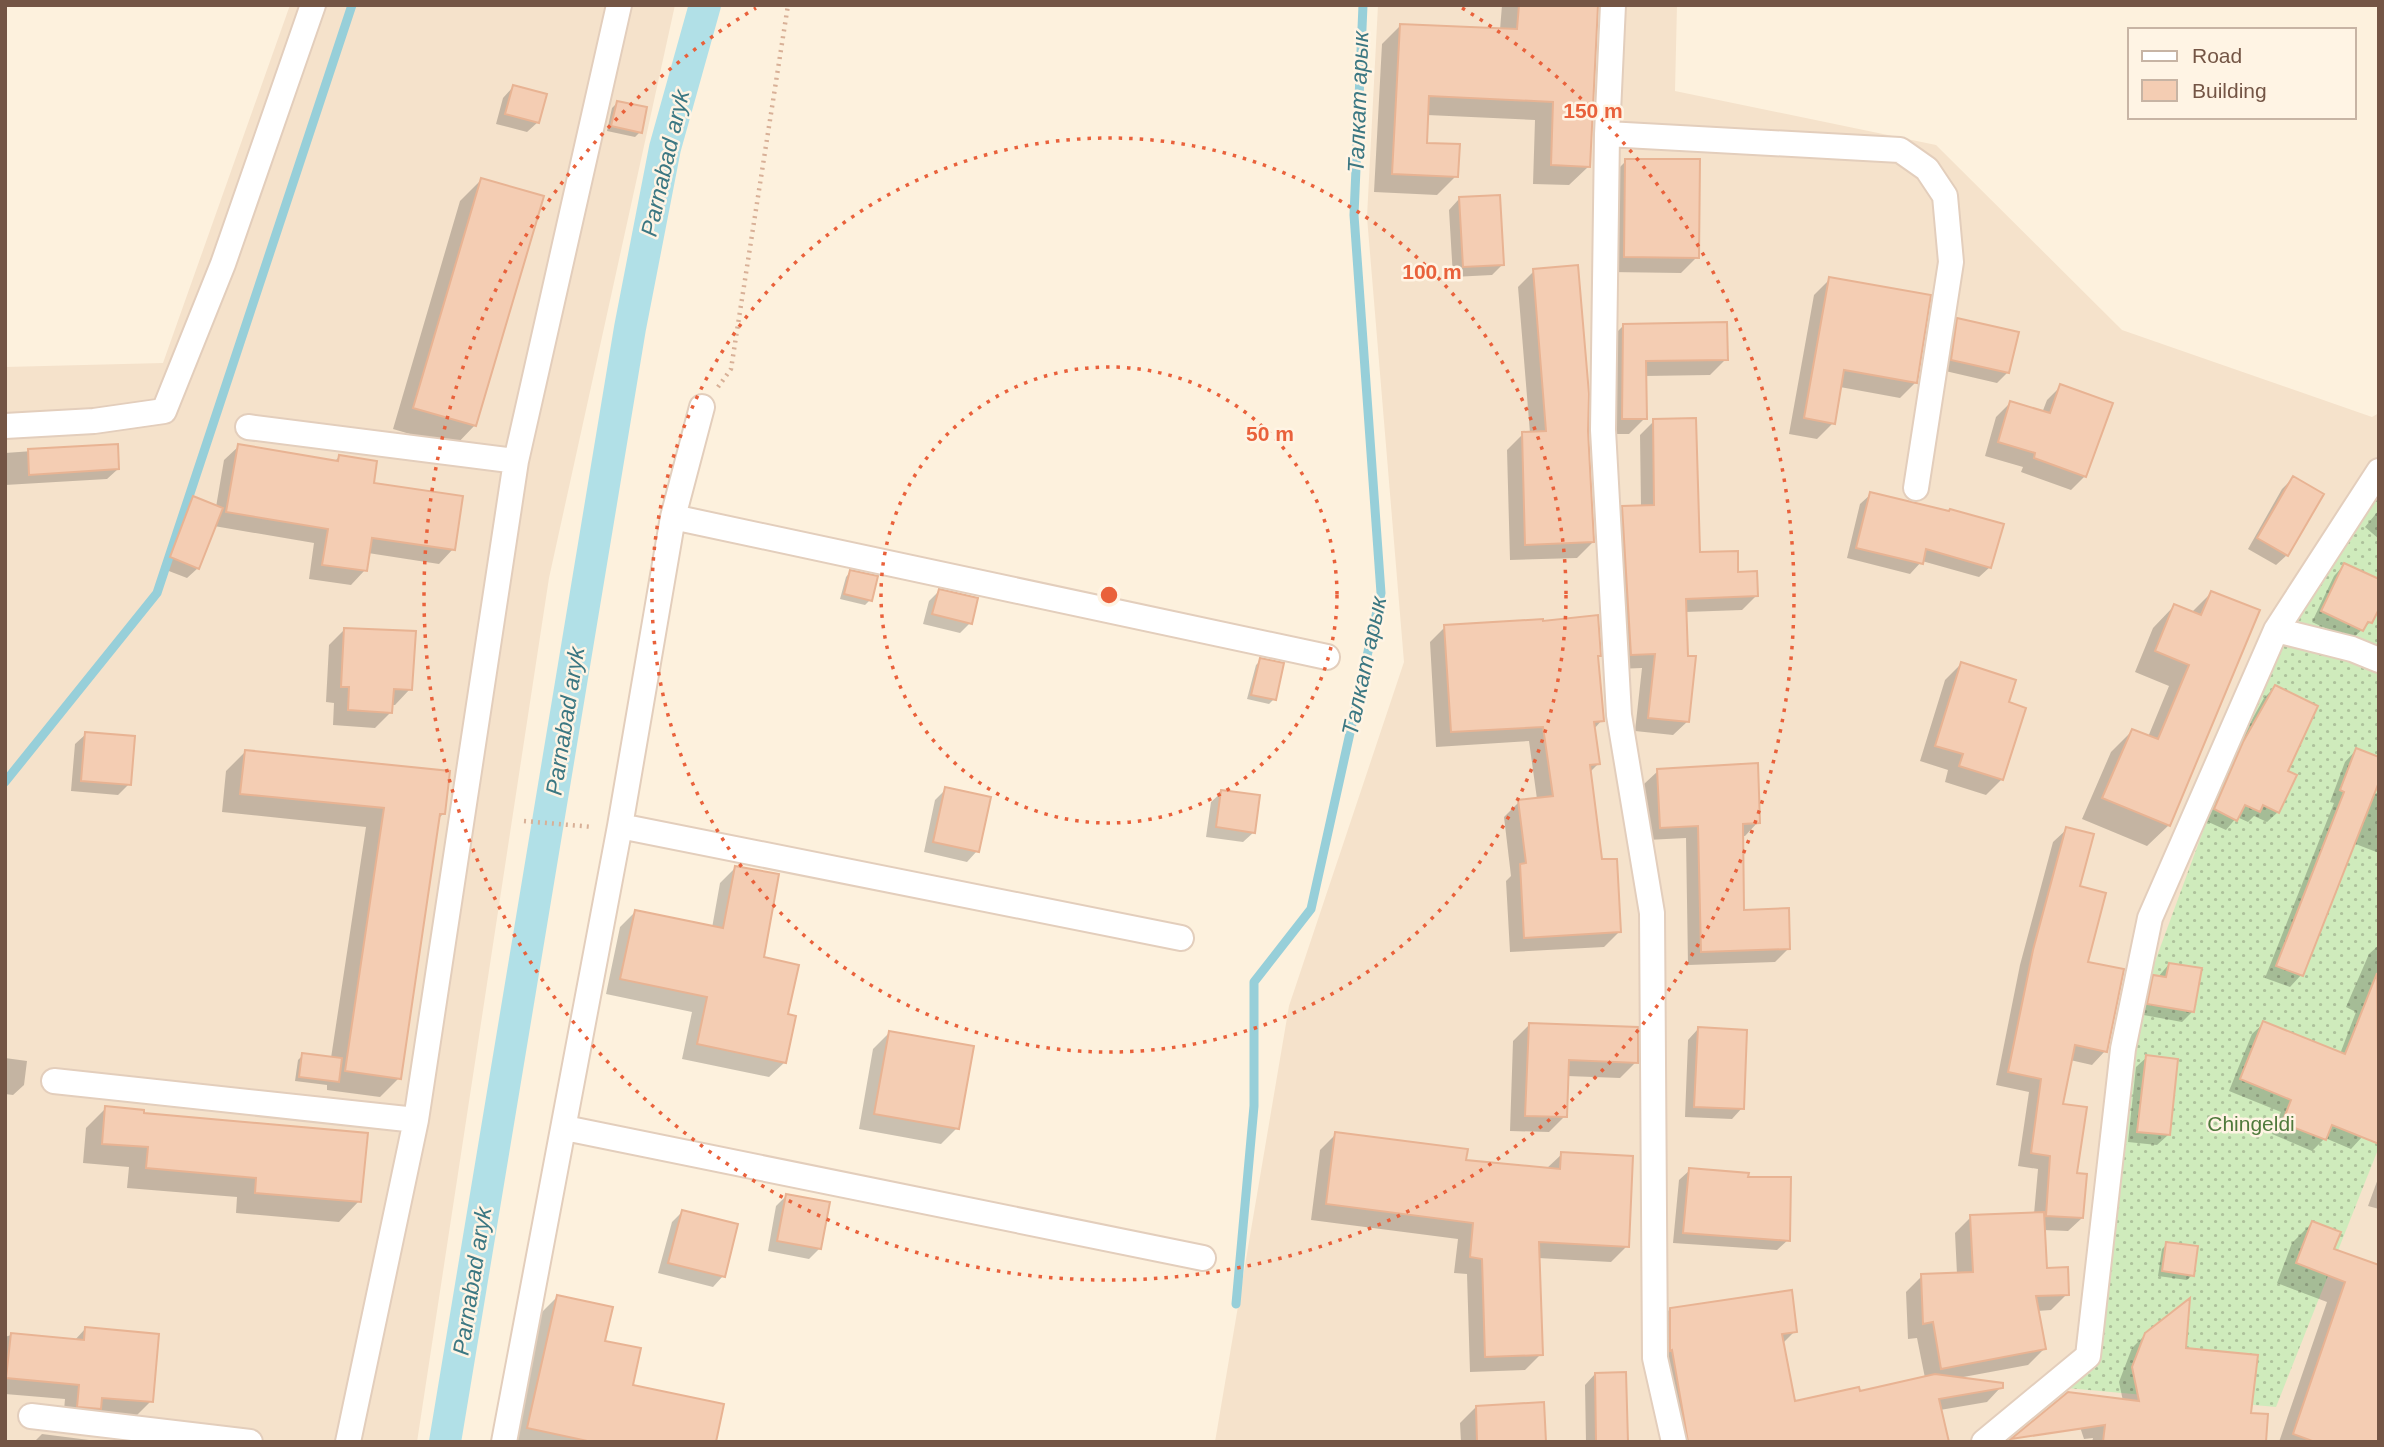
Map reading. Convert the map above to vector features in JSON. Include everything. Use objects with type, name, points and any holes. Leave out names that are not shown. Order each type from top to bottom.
[{"type":"street","points":[[5,426],[94,421],[164,411],[223,264],[313,5]]},
{"type":"street","points":[[348,1442],[416,1119],[516,461],[620,5]]},
{"type":"street","points":[[1613,5],[1607,134],[1603,430],[1619,715],[1652,913],[1655,1358],[1674,1442]]},
{"type":"street","points":[[1607,134],[1900,150],[1927,169],[1945,196],[1951,262],[1916,488]]},
{"type":"street","points":[[504,1442],[565,1128],[673,517],[702,407]]},
{"type":"street","points":[[248,427],[516,461]]},
{"type":"street","points":[[1984,1442],[2088,1356],[2123,1049],[2150,918],[2276,630],[2379,471]]},
{"type":"street","points":[[673,517],[1327,657]]},
{"type":"street","points":[[2276,630],[2352,649],[2379,660]]},
{"type":"street","points":[[620,826],[1181,938]]},
{"type":"street","points":[[54,1081],[416,1119]]},
{"type":"street","points":[[565,1128],[1203,1258]]},
{"type":"street","points":[[31,1416],[250,1442]]},
{"type":"path","points":[[702,407],[731,369],[788,5]]},
{"type":"path","points":[[524,821],[583,828]]},
{"type":"shaded area","points":[[290,5],[675,5],[549,578],[417,1442],[5,1442],[5,367],[163,363]]},
{"type":"shaded area","points":[[1378,5],[1677,5],[1675,91],[1936,145],[2122,330],[2372,417],[2379,413],[2379,1442],[1215,1442],[1289,1006],[1404,662],[1367,217]]},
{"type":"green space","name":"Chingeldi","points":[[2379,471],[2379,1147],[2276,1407],[2067,1388],[2153,967],[2249,706]]},
{"type":"building","points":[[1519,5],[1598,5],[1590,167],[1551,165],[1553,102],[1429,96],[1427,143],[1460,144],[1458,177],[1392,174],[1400,24],[1517,29]]},
{"type":"building","points":[[513,85],[547,94],[539,123],[505,114]]},
{"type":"building","points":[[617,101],[647,107],[642,133],[611,126]]},
{"type":"building","points":[[1625,159],[1700,159],[1699,258],[1624,257]]},
{"type":"building","points":[[481,178],[544,196],[476,426],[413,408]]},
{"type":"building","points":[[1500,195],[1504,265],[1463,267],[1459,197]]},
{"type":"building","points":[[1578,265],[1589,394],[1588,431],[1594,542],[1525,545],[1522,432],[1546,431],[1533,269]]},
{"type":"building","points":[[1829,277],[1931,295],[1917,383],[1844,370],[1835,424],[1804,418]]},
{"type":"building","points":[[1957,318],[2019,332],[2009,373],[1951,360]]},
{"type":"building","points":[[1727,322],[1728,360],[1646,361],[1647,419],[1622,419],[1623,324]]},
{"type":"building","points":[[2060,384],[2113,403],[2086,477],[2034,458],[2035,453],[1998,442],[2010,401],[2050,413]]},
{"type":"building","points":[[1696,418],[1700,552],[1738,551],[1738,572],[1757,571],[1758,596],[1686,599],[1688,656],[1696,656],[1689,722],[1648,718],[1655,654],[1631,655],[1622,506],[1654,505],[1653,419]]},
{"type":"building","points":[[118,444],[119,469],[29,475],[28,449]]},
{"type":"building","points":[[238,444],[338,461],[339,455],[377,461],[374,483],[463,496],[455,550],[372,538],[367,571],[322,565],[328,529],[226,512]]},
{"type":"building","points":[[2293,476],[2324,494],[2288,556],[2257,538]]},
{"type":"building","points":[[1870,492],[2004,524],[1991,568],[1926,549],[1923,564],[1856,548]]},
{"type":"building","points":[[193,496],[223,508],[199,569],[170,557]]},
{"type":"building","points":[[2344,563],[2379,579],[2379,609],[2372,623],[2368,622],[2363,631],[2321,611]]},
{"type":"building","points":[[850,570],[878,576],[872,601],[844,594]]},
{"type":"building","points":[[939,589],[978,598],[972,624],[932,614]]},
{"type":"building","points":[[2211,591],[2260,610],[2170,826],[2102,798],[2132,729],[2158,739],[2189,665],[2155,651],[2174,604],[2201,615]]},
{"type":"building","points":[[1598,615],[1601,656],[1598,656],[1604,721],[1594,722],[1600,764],[1590,765],[1602,859],[1617,859],[1621,932],[1524,938],[1520,864],[1526,863],[1518,800],[1553,796],[1543,727],[1451,732],[1444,625],[1543,621]]},
{"type":"building","points":[[344,628],[416,631],[412,690],[394,689],[392,713],[348,710],[349,687],[341,687]]},
{"type":"building","points":[[1260,658],[1284,663],[1276,700],[1251,695]]},
{"type":"building","points":[[1961,662],[2016,680],[2009,702],[2026,708],[2003,780],[1959,766],[1963,754],[1935,746]]},
{"type":"building","points":[[2275,685],[2318,706],[2288,771],[2297,775],[2279,813],[2263,805],[2260,812],[2245,805],[2237,821],[2214,809],[2243,742]]},
{"type":"building","points":[[85,732],[135,736],[131,785],[81,781]]},
{"type":"building","points":[[2356,748],[2379,757],[2379,782],[2303,976],[2276,966],[2344,792],[2340,790]]},
{"type":"building","points":[[245,750],[450,771],[445,814],[440,814],[401,1079],[345,1071],[384,808],[240,794]]},
{"type":"building","points":[[1758,763],[1760,823],[1743,824],[1744,910],[1789,908],[1790,949],[1701,952],[1698,826],[1660,828],[1657,769]]},
{"type":"building","points":[[945,787],[991,797],[979,852],[933,842]]},
{"type":"building","points":[[1221,790],[1260,795],[1255,833],[1216,827]]},
{"type":"building","points":[[2066,827],[2094,834],[2080,886],[2106,893],[2088,962],[2124,969],[2107,1052],[2075,1045],[2063,1104],[2087,1107],[2077,1173],[2087,1174],[2083,1218],[2046,1216],[2050,1156],[2031,1153],[2041,1079],[2008,1072],[2033,950]]},
{"type":"building","points":[[735,866],[779,874],[764,957],[799,965],[788,1014],[796,1016],[786,1063],[697,1044],[707,997],[620,979],[635,910],[723,928]]},
{"type":"building","points":[[2169,963],[2202,968],[2194,1012],[2147,1004],[2153,975],[2166,977]]},
{"type":"building","points":[[2377,973],[2379,1144],[2332,1125],[2326,1140],[2282,1123],[2291,1100],[2240,1079],[2263,1021],[2345,1054]]},
{"type":"building","points":[[1529,1023],[1638,1027],[1638,1063],[1569,1060],[1567,1117],[1525,1116]]},
{"type":"building","points":[[1698,1027],[1747,1030],[1744,1109],[1694,1107]]},
{"type":"building","points":[[889,1031],[974,1046],[959,1129],[874,1114]]},
{"type":"building","points":[[302,1053],[342,1058],[339,1082],[299,1077]]},
{"type":"building","points":[[2146,1055],[2178,1059],[2170,1135],[2137,1132]]},
{"type":"building","points":[[105,1106],[144,1110],[144,1113],[368,1133],[361,1202],[255,1193],[256,1178],[146,1168],[148,1147],[102,1144]]},
{"type":"building","points":[[1335,1132],[1468,1149],[1466,1160],[1560,1169],[1561,1152],[1633,1156],[1629,1247],[1539,1242],[1543,1355],[1485,1357],[1482,1259],[1470,1257],[1473,1223],[1326,1204]]},
{"type":"building","points":[[1689,1168],[1749,1173],[1748,1177],[1791,1177],[1790,1241],[1683,1233]]},
{"type":"building","points":[[786,1194],[830,1202],[821,1249],[777,1241]]},
{"type":"building","points":[[682,1210],[738,1224],[725,1277],[668,1263]]},
{"type":"building","points":[[2044,1212],[2047,1268],[2068,1267],[2069,1295],[2036,1296],[2046,1349],[1941,1369],[1933,1322],[1923,1324],[1921,1274],[1973,1272],[1970,1215]]},
{"type":"building","points":[[2312,1221],[2341,1232],[2334,1249],[2379,1265],[2379,1442],[2315,1442],[2293,1434],[2345,1282],[2296,1263]]},
{"type":"building","points":[[2166,1242],[2198,1246],[2194,1276],[2162,1271]]},
{"type":"building","points":[[1792,1290],[1797,1332],[1782,1334],[1795,1401],[1859,1387],[1860,1391],[1935,1374],[2003,1383],[2003,1388],[1939,1399],[1949,1442],[1688,1442],[1672,1350],[1670,1351],[1670,1308]]},
{"type":"building","points":[[557,1295],[613,1307],[605,1341],[641,1348],[633,1385],[724,1404],[716,1442],[592,1442],[527,1428]]},
{"type":"building","points":[[2190,1298],[2186,1348],[2258,1355],[2251,1413],[2268,1414],[2266,1442],[2103,1442],[2105,1425],[2011,1439],[2068,1392],[2139,1401],[2132,1367],[2145,1333]]},
{"type":"building","points":[[85,1327],[159,1334],[153,1402],[102,1398],[101,1409],[77,1407],[79,1385],[6,1378],[11,1333],[84,1340]]},
{"type":"building","points":[[1626,1372],[1628,1442],[1596,1442],[1595,1373]]},
{"type":"building","points":[[1544,1402],[1546,1442],[1477,1442],[1476,1406]]},
{"type":"waterway","points":[[5,782],[157,593],[352,5]]},
{"type":"waterway","name":"Parnabad aryk","points":[[445,1442],[630,328],[665,148],[705,5]]},
{"type":"waterway","name":"Талкат арык","points":[[1236,1304],[1254,1106],[1254,982],[1311,909],[1381,593],[1354,215],[1363,5]]}]
